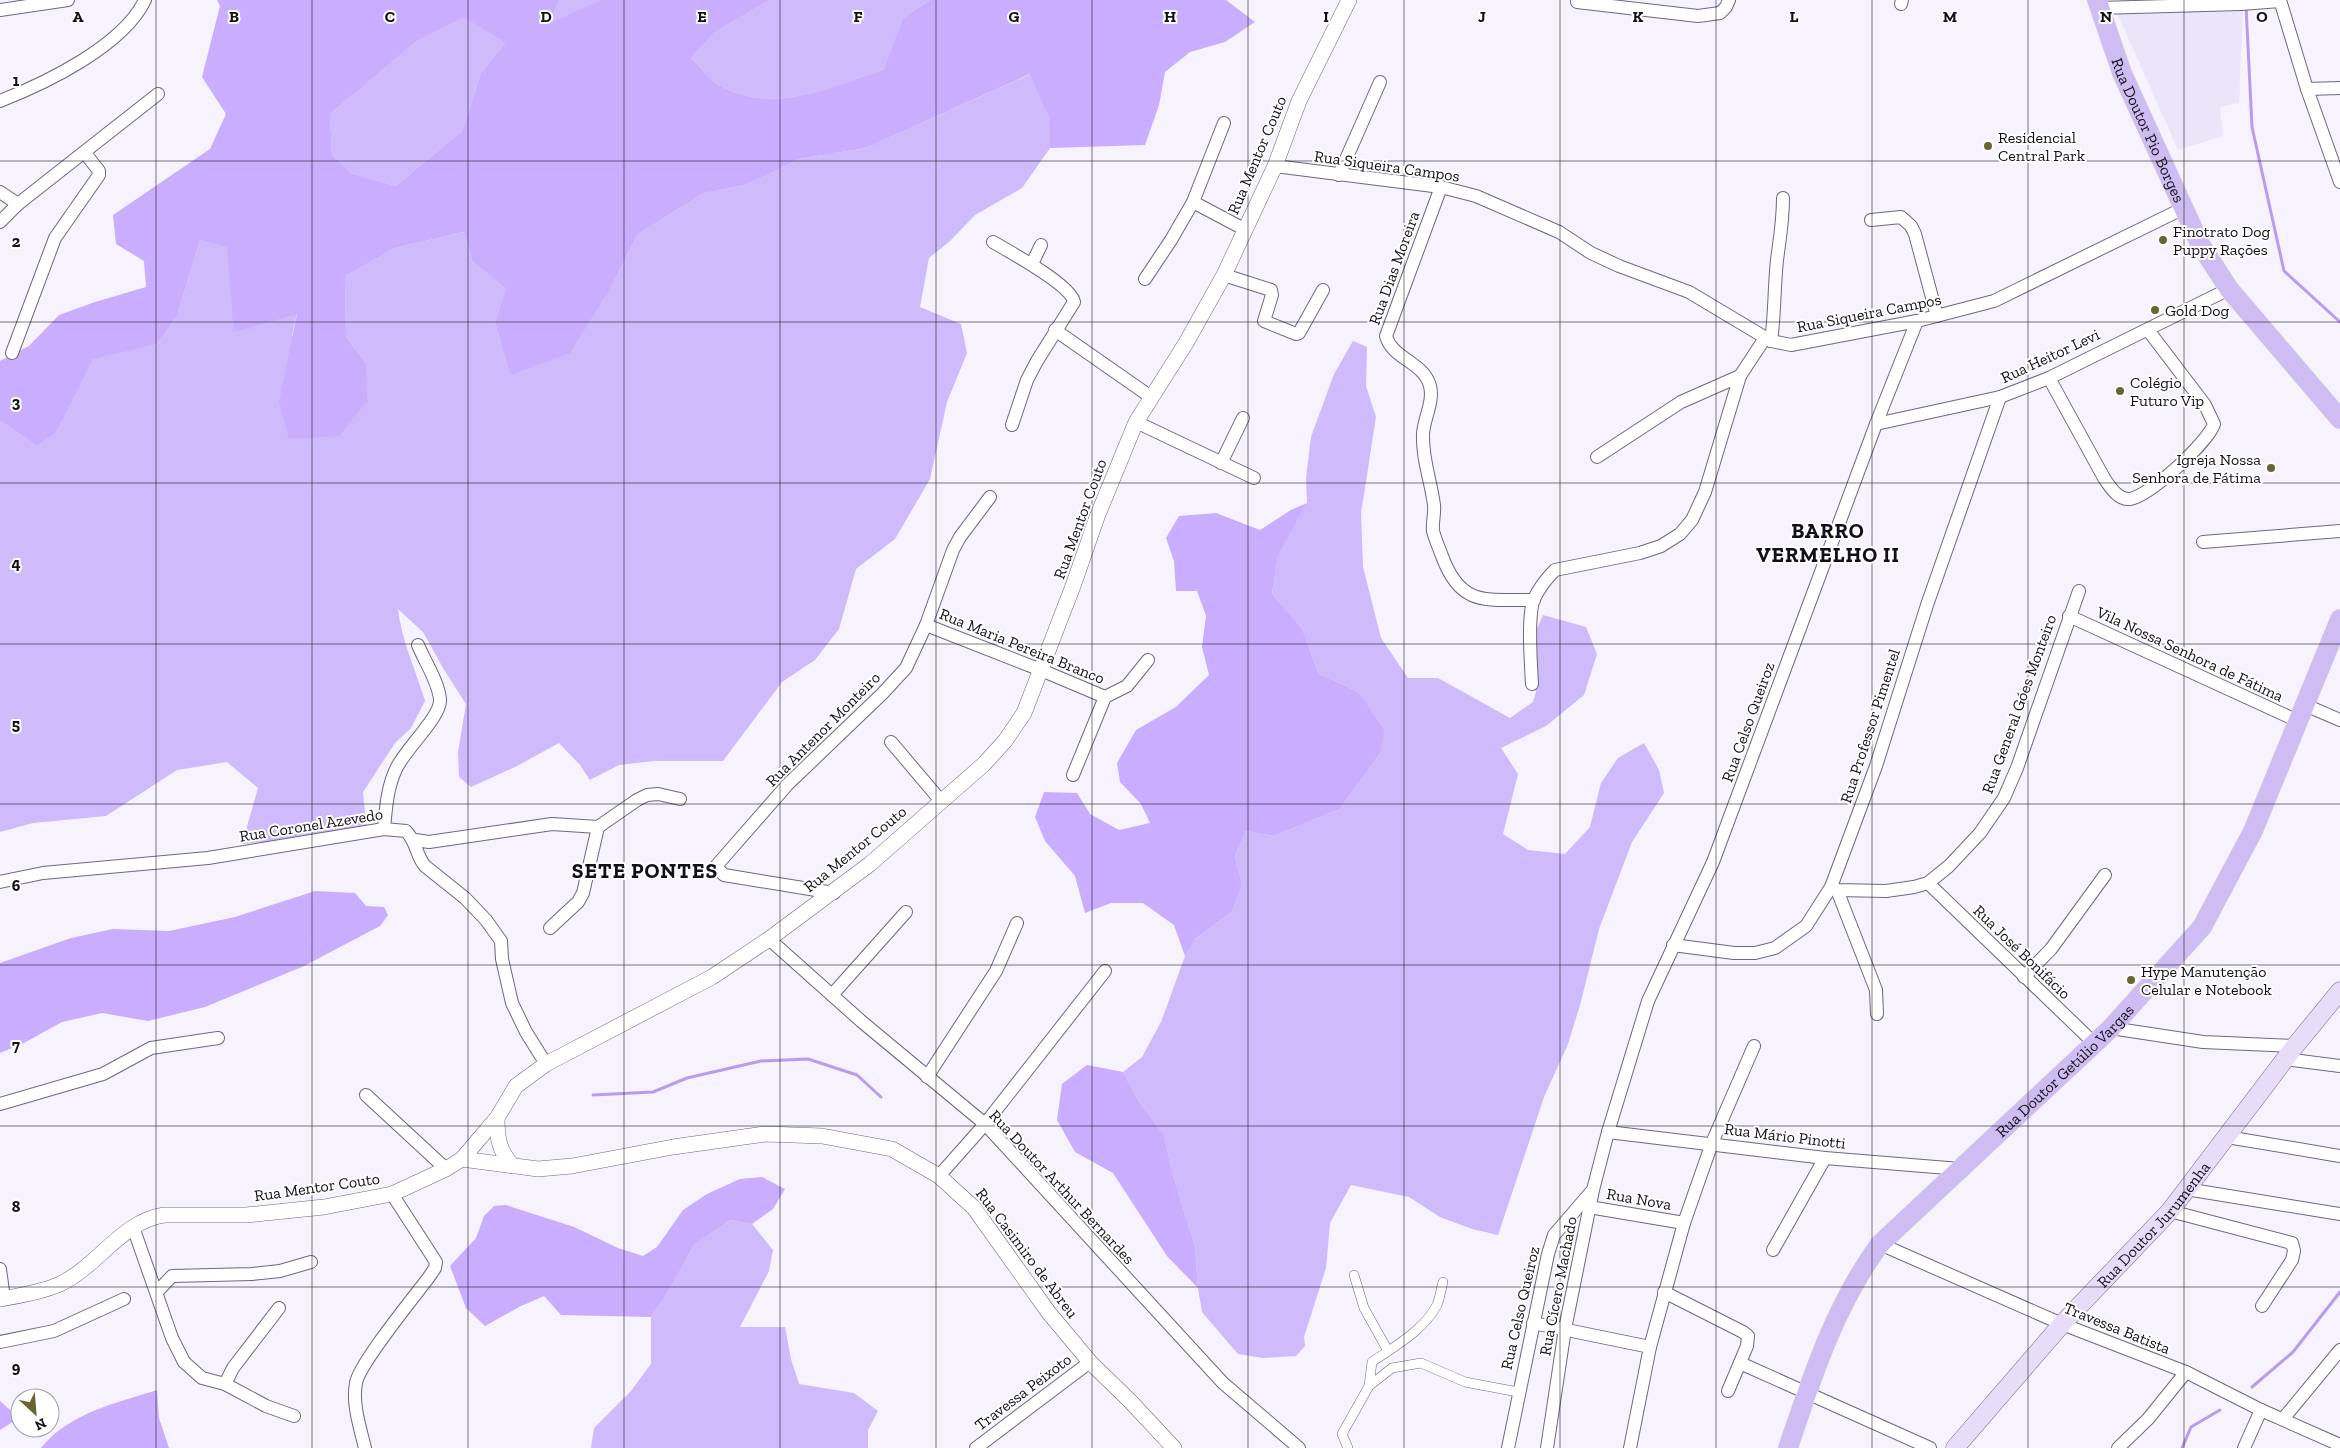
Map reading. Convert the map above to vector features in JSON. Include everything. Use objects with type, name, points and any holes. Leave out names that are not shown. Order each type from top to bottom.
[{"type":"main road","name":"Rua Doutor Pio Borges","points":[[2097,4],[2122,73],[2200,244],[2229,290],[2340,418]]},
{"type":"main road","name":"Rua Doutor Getúlio Vargas","points":[[1788,1448],[1806,1392],[1826,1340],[1863,1267],[1880,1244],[2095,1044],[2202,926],[2245,846],[2340,618]]},
{"type":"main road","name":"Rua Doutor Jurumenha","points":[[1955,1448],[2062,1324],[2170,1211],[2290,1052],[2340,991]]},
{"type":"street","points":[[0,10],[68,0]]},
{"type":"street","points":[[0,101],[65,72],[128,27],[145,0]]},
{"type":"street","name":"Rua Mentor Couto","points":[[2,1299],[60,1284],[98,1258],[133,1227],[146,1219],[164,1215],[246,1215],[324,1207],[392,1194],[446,1169],[462,1159],[497,1118],[516,1086],[546,1064],[712,977],[769,939],[870,864],[979,769],[1005,741],[1024,713],[1073,586],[1097,517],[1136,422],[1182,349],[1224,275],[1275,166],[1299,101],[1349,0]]},
{"type":"street","points":[[1578,2],[1698,16],[1720,13],[1726,7],[1729,0]]},
{"type":"street","points":[[2097,4],[2246,4],[2280,1],[2307,89],[2340,182]]},
{"type":"street","points":[[1339,175],[1380,82]]},
{"type":"street","points":[[2307,89],[2340,88]]},
{"type":"street","points":[[0,222],[18,204],[158,94]]},
{"type":"street","points":[[1145,279],[1193,202],[1224,123]]},
{"type":"street","points":[[12,353],[54,238],[99,175],[99,170],[85,153]]},
{"type":"street","name":"Rua Siqueira Campos","points":[[1275,166],[1441,187],[1476,196],[1559,232],[1591,253],[1619,266],[1688,292],[1768,339],[1791,345],[1917,321],[1958,312],[1994,301],[2184,208]]},
{"type":"street","name":"Rua Dias Moreira","points":[[1441,187],[1386,336],[1391,346],[1422,370],[1430,387],[1431,398],[1423,433],[1423,449],[1435,509],[1433,530],[1452,578],[1461,590],[1475,597],[1534,600]]},
{"type":"street","points":[[0,192],[18,204]]},
{"type":"street","points":[[1532,684],[1530,643],[1534,600],[1547,577],[1554,570],[1640,553],[1667,542],[1680,534],[1692,520],[1705,492],[1740,376],[1768,339],[1775,311],[1777,261],[1783,229],[1783,198]]},
{"type":"street","points":[[1193,202],[1244,229]]},
{"type":"street","points":[[1871,220],[1901,217],[1911,226],[1915,234],[1937,316]]},
{"type":"street","points":[[993,242],[1032,264],[1073,297],[1072,306],[1055,330],[1027,380],[1012,425]]},
{"type":"street","points":[[1032,264],[1040,245]]},
{"type":"street","points":[[1224,275],[1271,290],[1272,295],[1264,321],[1296,334],[1299,333],[1323,290]]},
{"type":"street","name":"Rua Heitor Levi","points":[[1876,424],[2000,397],[2049,378],[2229,290]]},
{"type":"street","name":"Rua Celso Queiroz","points":[[1608,1132],[1648,1001],[1713,862],[1876,424],[1917,321]]},
{"type":"street","points":[[1055,330],[1151,397]]},
{"type":"street","points":[[2049,378],[2104,478],[2114,492],[2122,498],[2130,499],[2141,495],[2149,491],[2205,440],[2214,424],[2211,414],[2205,405],[2148,330]]},
{"type":"street","points":[[1598,457],[1681,402],[1740,376]]},
{"type":"street","name":"Rua Professor Pimentel","points":[[1673,945],[1734,953],[1755,953],[1775,948],[1806,926],[1834,888],[1876,766],[1927,605],[2000,397]]},
{"type":"street","points":[[1221,463],[1243,418]]},
{"type":"street","points":[[1136,422],[1254,478]]},
{"type":"street","name":"Rua Antenor Monteiro","points":[[834,892],[724,875],[718,869],[718,865],[788,784],[883,693],[906,668],[926,625],[953,550],[960,537],[990,497]]},
{"type":"street","points":[[2203,542],[2340,531]]},
{"type":"street","name":"Rua General Góes Monteiro","points":[[1834,888],[1886,890],[1914,888],[1928,883],[1949,866],[1980,833],[2004,798],[2079,591]]},
{"type":"street","name":"Vila Nossa Senhora de Fátima","points":[[2069,616],[2302,713],[2340,720]]},
{"type":"street","name":"Rua Maria Pereira Branco","points":[[926,625],[1105,697]]},
{"type":"street","points":[[384,829],[388,790],[396,769],[409,747],[434,718],[439,708],[438,691],[418,645]]},
{"type":"street","points":[[1073,775],[1105,697],[1127,686],[1148,660]]},
{"type":"street","points":[[891,742],[941,801]]},
{"type":"street","points":[[546,1064],[526,1032],[512,1003],[502,959],[501,941],[486,920],[465,898],[425,866],[420,860],[415,840],[429,842],[552,824],[598,827],[647,795],[658,794],[680,799]]},
{"type":"street","points":[[550,928],[578,902],[583,893],[598,827]]},
{"type":"street","name":"Rua Coronel Azevedo","points":[[0,882],[43,873],[208,858],[384,829],[406,831],[415,840]]},
{"type":"street","points":[[2024,977],[2051,949],[2105,875]]},
{"type":"street","name":"Rua José Bonifácio","points":[[1928,883],[2095,1044]]},
{"type":"street","points":[[1834,888],[1876,990],[1878,997],[1877,1014]]},
{"type":"street","points":[[832,995],[906,912]]},
{"type":"street","points":[[927,1077],[996,971],[1017,923]]},
{"type":"street","name":"Rua Doutor Arthur Bernardes","points":[[769,939],[927,1077],[985,1124],[1222,1383],[1299,1448]]},
{"type":"street","points":[[939,1176],[985,1124],[1106,970]]},
{"type":"street","points":[[2111,1028],[2203,1042],[2290,1052],[2340,1066]]},
{"type":"street","points":[[0,1104],[102,1074],[151,1048],[218,1038]]},
{"type":"street","points":[[1630,1448],[1650,1347],[1684,1223],[1712,1143],[1754,1046]]},
{"type":"street","points":[[366,1095],[446,1169]]},
{"type":"street","points":[[497,1118],[499,1146],[503,1156],[513,1166]]},
{"type":"street","name":"Rua Mário Pinotti","points":[[1608,1132],[1825,1158],[1960,1169]]},
{"type":"street","name":"Rua Cícero Machado","points":[[1548,1448],[1565,1329],[1589,1207],[1608,1132]]},
{"type":"street","name":"Rua Casimiro de Abreu","points":[[462,1159],[538,1169],[572,1166],[682,1145],[765,1134],[822,1136],[892,1149],[939,1176],[976,1210],[1050,1314],[1090,1362],[1174,1448]]},
{"type":"street","points":[[2227,1137],[2340,1156]]},
{"type":"street","points":[[1773,1250],[1825,1158]]},
{"type":"street","points":[[2186,1189],[2340,1214]]},
{"type":"street","name":"Rua Celso Queiroz","points":[[1508,1448],[1518,1392],[1548,1254],[1554,1235],[1593,1190]]},
{"type":"street","points":[[365,1448],[355,1395],[356,1380],[366,1363],[429,1277],[435,1268],[436,1262],[392,1194]]},
{"type":"street","name":"Rua Nova","points":[[1589,1207],[1684,1223]]},
{"type":"street","points":[[2170,1211],[2292,1243],[2294,1251],[2292,1260],[2262,1306]]},
{"type":"street","points":[[133,1227],[172,1338],[184,1362],[202,1378],[225,1384],[266,1406],[294,1416]]},
{"type":"street","name":"Travessa Batista","points":[[1880,1244],[2062,1324],[2186,1372],[2261,1410],[2336,1443]]},
{"type":"street","points":[[157,1292],[172,1276],[252,1274],[280,1271],[311,1262]]},
{"type":"street","points":[[0,1269],[2,1299]]},
{"type":"street","points":[[1354,1275],[1364,1308],[1388,1351]]},
{"type":"street","points":[[1348,1448],[1342,1434],[1369,1386],[1372,1362],[1422,1325],[1437,1304],[1443,1282]]},
{"type":"street","points":[[1664,1292],[1745,1334],[1749,1340],[1728,1391]]},
{"type":"street","points":[[0,1342],[54,1331],[124,1299]]},
{"type":"street","points":[[225,1384],[233,1368],[278,1308]]},
{"type":"street","points":[[1533,1323],[1650,1347]]},
{"type":"street","points":[[2283,1419],[2340,1350]]},
{"type":"street","name":"Travessa Peixoto","points":[[976,1448],[1090,1362]]},
{"type":"street","points":[[1369,1386],[1392,1368],[1421,1363],[1465,1382],[1518,1392]]},
{"type":"street","points":[[1740,1363],[1930,1448]]},
{"type":"street","points":[[2118,1448],[2148,1419],[2186,1372]]},
{"type":"street","points":[[2244,1448],[2261,1410]]},
{"type":"street","points":[[2336,1443],[2340,1431]]},
{"type":"shaded area","points":[[217,0],[560,0],[548,24],[600,0],[770,0],[715,32],[691,58],[719,85],[740,94],[760,98],[781,98],[801,95],[883,70],[903,18],[930,0],[1226,0],[1255,22],[1225,42],[1190,52],[1165,72],[1159,105],[1145,145],[1050,148],[1050,120],[1030,74],[866,148],[799,159],[746,185],[704,193],[638,234],[615,280],[570,353],[510,375],[495,322],[506,289],[472,261],[464,232],[395,248],[345,276],[346,337],[366,363],[367,401],[339,436],[289,439],[279,402],[297,314],[234,332],[227,247],[200,240],[177,316],[157,344],[93,359],[56,433],[37,446],[0,421],[0,361],[29,346],[59,315],[146,287],[144,261],[116,244],[113,215],[210,149],[226,114],[202,77],[220,6]],"holes":[[[464,18],[505,43],[481,73],[462,131],[396,186],[351,173],[332,155],[330,114],[417,41]]]},
{"type":"shaded area","points":[[560,0],[600,0],[547,25]]},
{"type":"shaded area","points":[[770,0],[930,0],[903,18],[883,70],[822,90],[780,98],[760,98],[739,94],[719,85],[691,58],[715,32]]},
{"type":"shaded area","points":[[2243,7],[2239,103],[2220,107],[2223,136],[2178,150],[2117,13]]},
{"type":"shaded area","points":[[464,18],[505,43],[481,73],[462,131],[396,186],[351,173],[332,155],[330,114],[417,41]]},
{"type":"shaded area","points":[[1031,74],[1050,120],[1050,148],[1022,188],[975,215],[950,241],[929,258],[920,307],[961,324],[967,353],[947,402],[930,479],[895,539],[856,569],[839,629],[815,660],[782,682],[723,761],[654,761],[619,765],[590,780],[580,765],[559,743],[515,767],[471,787],[459,777],[458,752],[466,704],[423,632],[398,609],[405,643],[425,701],[411,728],[395,743],[363,792],[367,834],[242,844],[258,788],[227,762],[177,770],[106,816],[33,823],[0,832],[0,421],[37,446],[56,433],[93,358],[157,344],[177,316],[200,240],[227,246],[297,313],[292,336],[366,363],[346,337],[345,276],[395,248],[464,232],[472,261],[506,289],[495,322],[510,375],[615,280],[638,234],[704,193],[746,185],[799,159],[866,148]]},
{"type":"shaded area","points":[[1353,341],[1367,347],[1366,386],[1376,417],[1361,513],[1363,567],[1381,638],[1408,678],[1438,678],[1510,718],[1533,702],[1536,692],[1532,641],[1543,615],[1586,627],[1597,654],[1584,695],[1546,726],[1501,748],[1518,774],[1503,834],[1528,850],[1565,854],[1590,827],[1601,783],[1618,758],[1644,743],[1659,770],[1664,793],[1632,842],[1599,929],[1568,1044],[1544,1097],[1498,1235],[1472,1229],[1440,1217],[1409,1197],[1351,1185],[1330,1223],[1326,1268],[1304,1337],[1305,1346],[1296,1356],[1263,1358],[1238,1354],[1202,1312],[1195,1246],[1172,1172],[1164,1135],[1139,1102],[1123,1072],[1142,1057],[1161,1022],[1185,956],[1194,940],[1232,912],[1242,885],[1235,856],[1246,831],[1274,836],[1340,809],[1381,752],[1358,692],[1318,673],[1302,628],[1272,594],[1278,554],[1307,503],[1306,478],[1311,437],[1334,374]]},
{"type":"shaded area","points":[[1307,503],[1278,555],[1272,594],[1302,628],[1318,673],[1358,692],[1384,730],[1381,752],[1340,809],[1274,836],[1246,831],[1235,856],[1242,885],[1232,912],[1195,939],[1185,956],[1174,925],[1143,903],[1111,903],[1085,913],[1075,876],[1045,841],[1035,817],[1044,792],[1077,793],[1090,814],[1119,830],[1150,823],[1141,804],[1120,782],[1117,763],[1136,730],[1176,707],[1209,675],[1202,647],[1206,616],[1197,591],[1176,591],[1174,561],[1166,538],[1179,516],[1216,513],[1260,530],[1291,510]]},
{"type":"shaded area","points":[[315,891],[355,893],[366,906],[384,907],[388,915],[380,926],[304,966],[205,1007],[148,1021],[102,1013],[62,1022],[22,1044],[0,1053],[0,963],[71,938],[113,929],[169,931],[235,917]]},
{"type":"shaded area","points":[[1087,1065],[1123,1072],[1139,1102],[1164,1135],[1172,1172],[1195,1246],[1198,1288],[1167,1256],[1113,1173],[1075,1152],[1057,1120],[1062,1084]]},
{"type":"shaded area","points":[[762,1177],[785,1189],[773,1209],[752,1224],[730,1220],[694,1245],[670,1289],[651,1317],[561,1315],[544,1296],[519,1307],[485,1326],[466,1308],[450,1266],[476,1238],[484,1216],[494,1206],[506,1205],[574,1227],[618,1248],[643,1256],[657,1247],[683,1210],[707,1194],[740,1179]]},
{"type":"shaded area","points":[[730,1220],[752,1224],[773,1250],[769,1271],[740,1327],[785,1327],[791,1359],[799,1384],[854,1393],[878,1411],[868,1430],[868,1448],[591,1448],[594,1428],[631,1391],[651,1364],[651,1317],[670,1289],[694,1245]]},
{"type":"shaded area","points":[[157,1390],[159,1418],[169,1448],[41,1448],[50,1438],[60,1438],[60,1430],[65,1426],[110,1405]]},
{"type":"shaded area","points":[[0,1401],[10,1410],[10,1424],[0,1430]]},
{"type":"waterway","points":[[2246,6],[2252,127],[2284,271],[2340,322]]},
{"type":"waterway","points":[[593,1095],[653,1092],[687,1078],[761,1061],[808,1059],[857,1075],[881,1097]]},
{"type":"waterway","points":[[2252,1387],[2293,1352],[2340,1292]]},
{"type":"waterway","points":[[2182,1448],[2191,1427],[2220,1410]]},
{"type":"place","name":"Residencial Central Park","points":[[1988,146]]},
{"type":"place","name":"Finotrato Dog Puppy Rações","points":[[2163,240]]},
{"type":"place","name":"Gold Dog","points":[[2155,310]]},
{"type":"place","name":"Colégio Futuro Vip","points":[[2120,391]]},
{"type":"place","name":"Igreja Nossa Senhora de Fátima","points":[[2271,468]]},
{"type":"place","name":"Hype Manutenção Celular e Notebook","points":[[2131,980]]},
{"type":"district","name":"BARRO VERMELHO II","points":[[1828,542]]},
{"type":"district","name":"SETE PONTES","points":[[645,870]]}]
